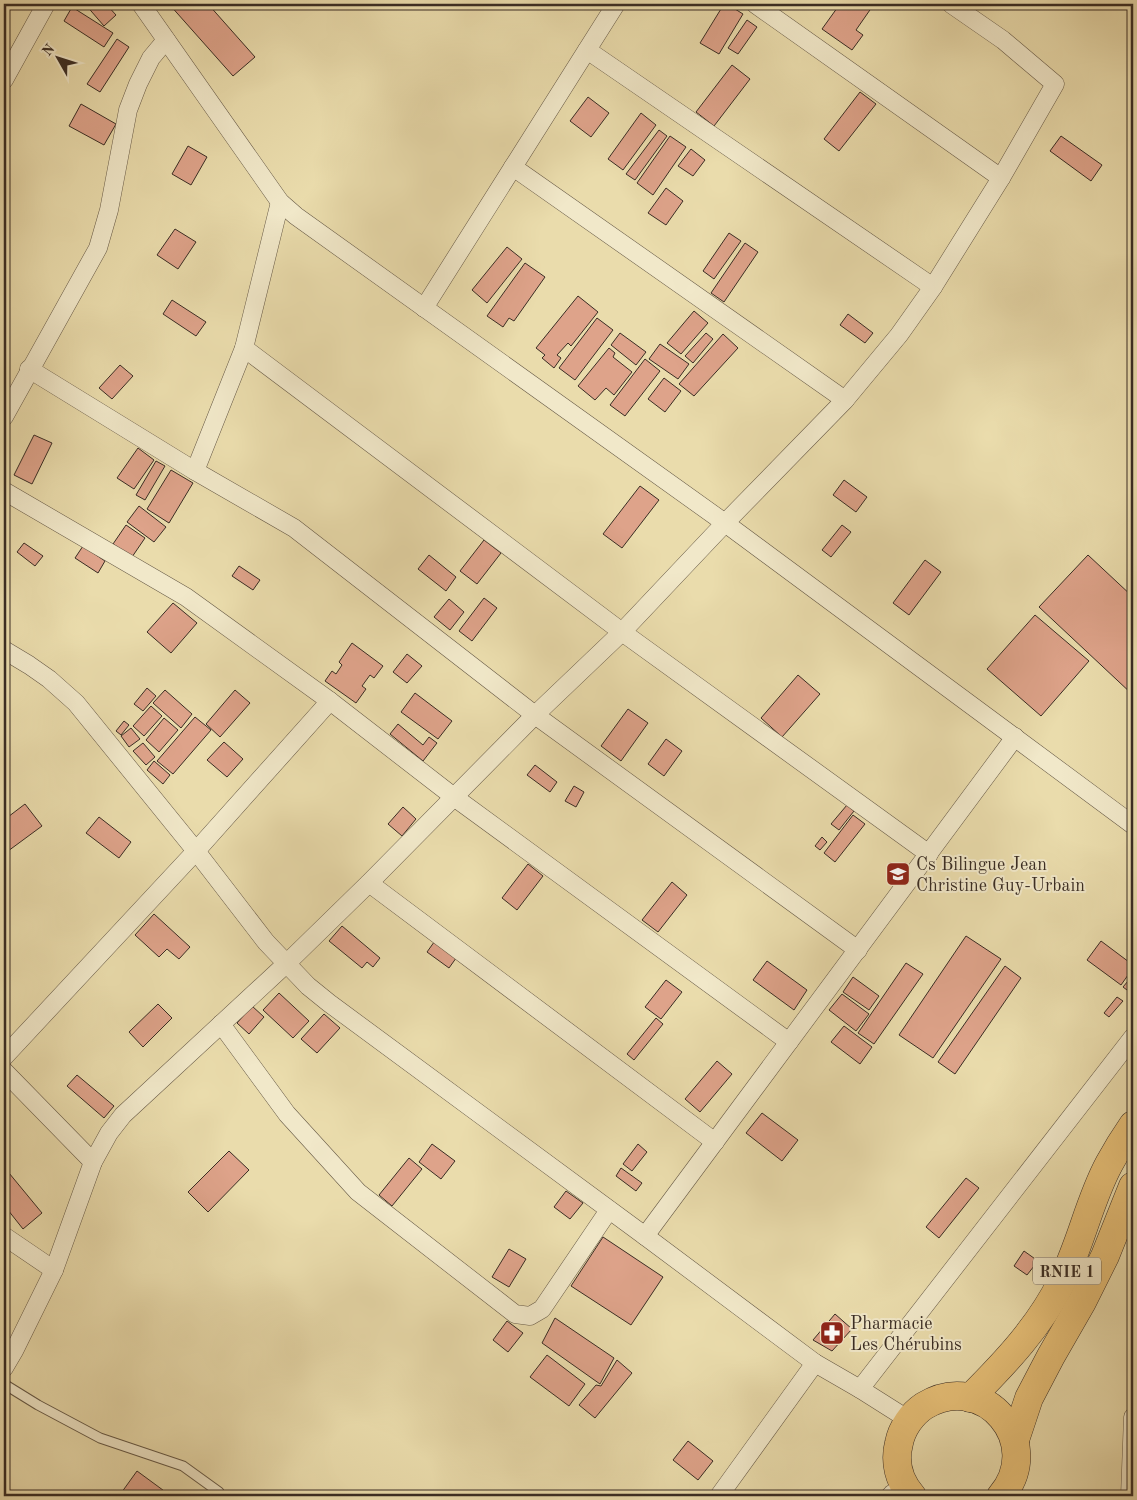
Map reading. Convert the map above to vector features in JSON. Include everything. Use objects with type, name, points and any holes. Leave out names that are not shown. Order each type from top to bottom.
[{"type":"highway","name":"RNIE 1","points":[[970,1398],[1014,1353],[1040,1319],[1062,1282],[1080,1242],[1108,1165],[1133,1125]]},
{"type":"highway","name":"RNIE 1","points":[[1015,1440],[1029,1398],[1050,1356],[1082,1302],[1102,1263],[1133,1186]]},
{"type":"highway","name":"RNIE 1","points":[[897,1490],[897,1449],[909,1420],[921,1408],[937,1400],[953,1396],[970,1398],[985,1403],[998,1413],[1008,1425],[1015,1440],[1017,1458],[1016,1467],[1006,1495]]},
{"type":"street","points":[[4,80],[46,4]]},
{"type":"street","points":[[141,4],[280,202],[296,216],[725,522],[1133,825]]},
{"type":"street","points":[[424,308],[616,4]]},
{"type":"street","points":[[755,4],[1002,178]]},
{"type":"street","points":[[4,1368],[54,1270],[93,1162],[109,1133],[123,1115],[286,964],[535,715],[622,632],[725,522],[845,400],[899,335],[933,287],[1002,178],[1055,84],[1003,40],[951,4]]},
{"type":"street","points":[[4,417],[98,248],[109,210],[128,110],[151,58],[166,40]]},
{"type":"street","points":[[587,50],[933,287]]},
{"type":"street","points":[[513,168],[845,400]]},
{"type":"street","points":[[195,472],[244,348],[280,202]]},
{"type":"street","points":[[244,348],[622,632],[929,854]]},
{"type":"street","points":[[29,370],[195,472],[294,528],[535,715],[858,950]]},
{"type":"street","points":[[4,491],[186,597],[330,701],[454,797],[789,1042]]},
{"type":"street","points":[[4,650],[49,679],[76,703],[196,851],[266,942],[308,986],[816,1363],[909,1420]]},
{"type":"street","points":[[4,1057],[196,851],[330,701]]},
{"type":"street","points":[[645,1236],[1015,737]]},
{"type":"street","points":[[369,883],[715,1142]]},
{"type":"street","points":[[221,1024],[287,1114],[358,1192],[515,1314],[530,1316],[542,1309],[609,1210]]},
{"type":"street","points":[[860,1389],[1133,1037]]},
{"type":"street","points":[[4,1071],[93,1162]]},
{"type":"street","points":[[4,1236],[54,1270]]},
{"type":"street","points":[[719,1496],[816,1363]]},
{"type":"street","points":[[1130,1496],[1133,1417]]},
{"type":"lane","points":[[4,1384],[38,1406],[100,1438],[183,1466],[219,1492],[220,1496]]},
{"type":"building","points":[[85,4],[106,4],[116,15],[104,26]]},
{"type":"building","points":[[169,4],[208,4],[255,57],[233,76]]},
{"type":"building","points":[[724,4],[743,14],[719,54],[700,43]]},
{"type":"building","points":[[840,4],[868,4],[872,7],[856,30],[863,35],[852,50],[822,29]]},
{"type":"building","points":[[72,7],[113,33],[104,47],[64,21]]},
{"type":"building","points":[[747,20],[757,27],[738,54],[728,48]]},
{"type":"building","points":[[117,39],[129,47],[100,92],[87,84]]},
{"type":"building","points":[[732,65],[750,79],[714,126],[696,112]]},
{"type":"building","points":[[860,92],[876,104],[839,151],[824,139]]},
{"type":"building","points":[[588,97],[609,113],[591,137],[570,121]]},
{"type":"building","points":[[81,104],[116,124],[104,145],[69,126]]},
{"type":"building","points":[[641,113],[656,125],[623,170],[608,159]]},
{"type":"building","points":[[659,130],[667,136],[635,180],[626,174]]},
{"type":"building","points":[[670,136],[686,147],[653,195],[637,183]]},
{"type":"building","points":[[1061,136],[1102,165],[1091,181],[1050,151]]},
{"type":"building","points":[[188,146],[207,157],[191,185],[172,174]]},
{"type":"building","points":[[691,149],[705,160],[693,176],[678,166]]},
{"type":"building","points":[[666,188],[683,201],[666,225],[648,213]]},
{"type":"building","points":[[175,229],[196,242],[178,269],[157,255]]},
{"type":"building","points":[[729,233],[741,241],[714,279],[703,271]]},
{"type":"building","points":[[745,243],[758,252],[724,302],[711,293]]},
{"type":"building","points":[[507,247],[522,259],[487,303],[472,290]]},
{"type":"building","points":[[525,263],[545,277],[514,321],[509,318],[503,327],[487,316]]},
{"type":"building","points":[[578,296],[598,312],[571,346],[568,343],[557,355],[561,358],[554,368],[542,358],[545,355],[536,348]]},
{"type":"building","points":[[172,300],[206,322],[196,336],[163,314]]},
{"type":"building","points":[[694,311],[708,323],[681,354],[667,343]]},
{"type":"building","points":[[848,314],[873,333],[865,343],[840,325]]},
{"type":"building","points":[[597,318],[613,330],[575,380],[559,368]]},
{"type":"building","points":[[620,333],[646,352],[636,365],[611,345]]},
{"type":"building","points":[[706,333],[713,339],[693,363],[685,356]]},
{"type":"building","points":[[723,334],[738,348],[694,396],[679,384]]},
{"type":"building","points":[[660,344],[689,364],[678,379],[649,359]]},
{"type":"building","points":[[609,348],[615,353],[613,357],[632,372],[614,395],[606,388],[595,400],[578,386]]},
{"type":"building","points":[[645,359],[660,371],[625,416],[610,405]]},
{"type":"building","points":[[120,365],[133,376],[112,399],[99,388]]},
{"type":"building","points":[[664,378],[681,391],[665,412],[648,399]]},
{"type":"building","points":[[34,435],[52,443],[32,484],[14,475]]},
{"type":"building","points":[[138,448],[154,460],[134,489],[117,478]]},
{"type":"building","points":[[156,461],[165,466],[145,500],[136,495]]},
{"type":"building","points":[[171,470],[193,483],[169,523],[147,509]]},
{"type":"building","points":[[844,480],[867,497],[856,512],[833,495]]},
{"type":"building","points":[[640,486],[659,500],[622,548],[603,534]]},
{"type":"building","points":[[139,506],[166,527],[154,542],[127,522]]},
{"type":"building","points":[[126,525],[145,538],[132,557],[113,544]]},
{"type":"building","points":[[842,525],[851,532],[831,557],[822,550]]},
{"type":"building","points":[[484,540],[501,553],[477,584],[460,571]]},
{"type":"building","points":[[24,543],[43,556],[35,566],[17,552]]},
{"type":"building","points":[[83,546],[105,561],[98,573],[75,558]]},
{"type":"building","points":[[429,555],[456,577],[446,591],[418,569]]},
{"type":"building","points":[[1088,555],[1133,597],[1133,695],[1039,607]]},
{"type":"building","points":[[925,560],[941,572],[909,615],[893,603]]},
{"type":"building","points":[[239,566],[260,580],[253,590],[232,576]]},
{"type":"building","points":[[484,598],[497,608],[472,641],[459,631]]},
{"type":"building","points":[[449,599],[464,612],[450,630],[434,617]]},
{"type":"building","points":[[173,603],[197,623],[171,653],[147,632]]},
{"type":"building","points":[[1035,615],[1089,661],[1041,716],[987,669]]},
{"type":"building","points":[[352,643],[383,666],[374,678],[370,675],[362,686],[366,689],[356,703],[325,681],[332,671],[336,674],[342,665],[339,662]]},
{"type":"building","points":[[407,654],[422,666],[407,683],[393,672]]},
{"type":"building","points":[[798,675],[820,694],[782,737],[761,718]]},
{"type":"building","points":[[147,688],[156,696],[143,711],[134,704]]},
{"type":"building","points":[[165,690],[192,714],[181,728],[153,703]]},
{"type":"building","points":[[235,690],[250,703],[220,737],[206,724]]},
{"type":"building","points":[[415,693],[452,721],[438,739],[401,712]]},
{"type":"building","points":[[151,706],[162,716],[144,736],[133,726]]},
{"type":"building","points":[[628,709],[648,723],[621,761],[601,746]]},
{"type":"building","points":[[195,717],[211,730],[173,774],[157,761]]},
{"type":"building","points":[[164,718],[178,730],[159,752],[146,740]]},
{"type":"building","points":[[124,721],[129,725],[121,735],[116,731]]},
{"type":"building","points":[[398,724],[423,745],[429,737],[437,743],[423,761],[390,734]]},
{"type":"building","points":[[131,728],[140,739],[129,747],[121,736]]},
{"type":"building","points":[[666,739],[682,751],[664,776],[648,764]]},
{"type":"building","points":[[224,742],[243,759],[227,777],[207,760]]},
{"type":"building","points":[[143,743],[155,757],[146,765],[133,751]]},
{"type":"building","points":[[154,761],[170,775],[163,784],[147,770]]},
{"type":"building","points":[[535,765],[557,782],[550,792],[527,775]]},
{"type":"building","points":[[574,786],[584,792],[576,807],[565,801]]},
{"type":"building","points":[[25,804],[42,826],[4,854],[4,820]]},
{"type":"building","points":[[847,805],[854,811],[839,830],[831,824]]},
{"type":"building","points":[[403,807],[416,819],[402,836],[388,824]]},
{"type":"building","points":[[853,815],[865,824],[835,862],[824,853]]},
{"type":"building","points":[[99,817],[131,842],[119,858],[86,833]]},
{"type":"building","points":[[822,837],[827,842],[820,850],[815,846]]},
{"type":"building","points":[[528,864],[543,876],[517,910],[502,898]]},
{"type":"building","points":[[672,882],[687,895],[658,932],[642,920]]},
{"type":"building","points":[[154,914],[190,947],[179,959],[167,949],[159,957],[135,935]]},
{"type":"building","points":[[342,926],[380,958],[373,967],[367,962],[362,968],[329,941]]},
{"type":"building","points":[[966,936],[1001,959],[933,1058],[899,1035]]},
{"type":"building","points":[[437,938],[459,954],[449,968],[427,952]]},
{"type":"building","points":[[1101,941],[1133,965],[1133,968],[1121,985],[1087,960]]},
{"type":"building","points":[[767,961],[807,990],[794,1010],[753,980]]},
{"type":"building","points":[[906,963],[923,974],[874,1044],[858,1033]]},
{"type":"building","points":[[1005,966],[1021,978],[955,1074],[938,1062]]},
{"type":"building","points":[[1133,975],[1133,991],[1131,993],[1123,987]]},
{"type":"building","points":[[853,977],[879,996],[869,1010],[843,992]]},
{"type":"building","points":[[666,980],[682,992],[661,1019],[645,1007]]},
{"type":"building","points":[[279,993],[309,1021],[293,1038],[263,1010]]},
{"type":"building","points":[[842,994],[869,1014],[856,1031],[829,1010]]},
{"type":"building","points":[[1117,997],[1123,1001],[1109,1017],[1104,1013]]},
{"type":"building","points":[[158,1004],[172,1018],[143,1047],[129,1032]]},
{"type":"building","points":[[252,1006],[264,1017],[249,1034],[237,1023]]},
{"type":"building","points":[[324,1014],[340,1028],[317,1053],[301,1039]]},
{"type":"building","points":[[656,1018],[663,1024],[634,1060],[627,1054]]},
{"type":"building","points":[[844,1026],[872,1047],[860,1064],[831,1042]]},
{"type":"building","points":[[717,1061],[732,1074],[700,1112],[685,1099]]},
{"type":"building","points":[[77,1075],[114,1106],[104,1118],[67,1086]]},
{"type":"building","points":[[762,1113],[798,1140],[782,1161],[746,1133]]},
{"type":"building","points":[[432,1144],[455,1161],[441,1179],[419,1162]]},
{"type":"building","points":[[638,1144],[647,1152],[632,1171],[623,1164]]},
{"type":"building","points":[[229,1151],[249,1170],[208,1212],[188,1192]]},
{"type":"building","points":[[409,1158],[422,1169],[392,1206],[379,1195]]},
{"type":"building","points":[[621,1168],[642,1183],[636,1191],[616,1176]]},
{"type":"building","points":[[9,1173],[42,1213],[23,1229],[4,1205],[4,1177]]},
{"type":"building","points":[[966,1178],[979,1188],[939,1238],[926,1227]]},
{"type":"building","points":[[566,1191],[583,1203],[570,1219],[554,1207]]},
{"type":"building","points":[[603,1237],[663,1277],[631,1325],[571,1286]]},
{"type":"building","points":[[509,1249],[526,1259],[509,1287],[492,1277]]},
{"type":"building","points":[[1024,1251],[1038,1261],[1027,1275],[1014,1266]]},
{"type":"building","points":[[835,1314],[852,1329],[832,1351],[813,1340]]},
{"type":"building","points":[[555,1318],[614,1358],[600,1384],[542,1343]]},
{"type":"building","points":[[507,1321],[523,1333],[508,1352],[493,1340]]},
{"type":"building","points":[[547,1355],[585,1384],[569,1406],[530,1377]]},
{"type":"building","points":[[617,1360],[632,1373],[595,1418],[579,1405],[596,1385],[601,1386]]},
{"type":"building","points":[[688,1441],[713,1461],[698,1480],[673,1460]]},
{"type":"building","points":[[137,1471],[171,1496],[119,1496]]},
{"type":"place","name":"Cs Bilingue Jean Christine Guy-Urbain","points":[[898,874]]},
{"type":"place","name":"Pharmacie Les Chérubins","points":[[832,1333]]}]
